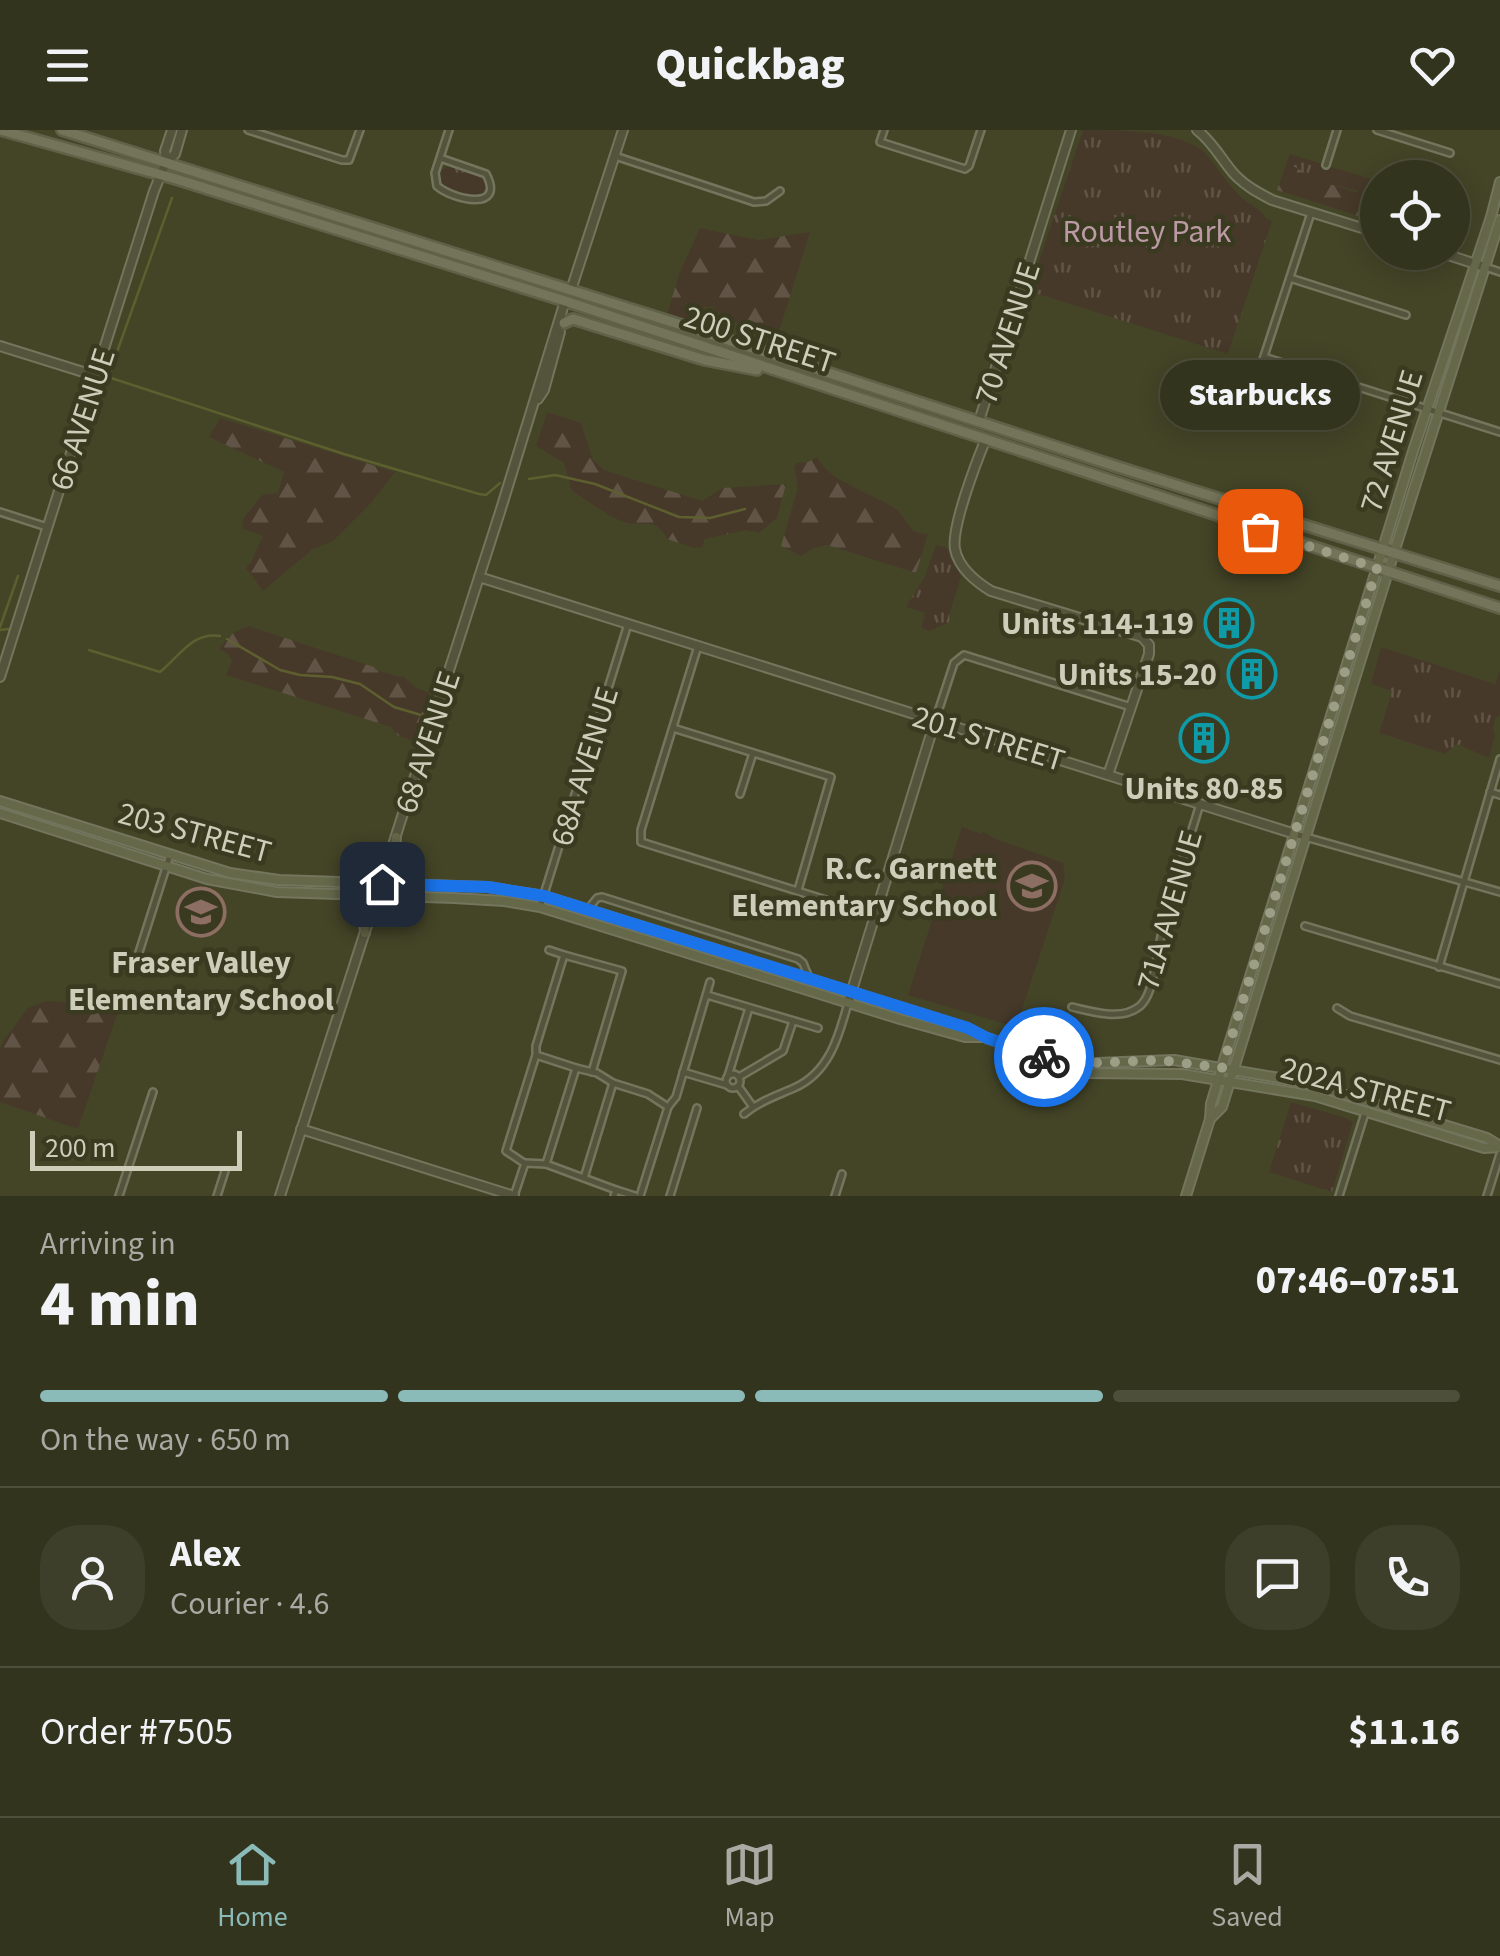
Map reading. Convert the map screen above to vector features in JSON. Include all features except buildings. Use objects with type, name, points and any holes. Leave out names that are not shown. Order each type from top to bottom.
[{"type":"main road","name":"200 STREET","points":[[1,130],[160,175],[565,301],[1500,608]]},
{"type":"main road","name":"200 STREET","points":[[62,130],[1500,586]]},
{"type":"main road","name":"72 AVENUE","points":[[1186,1196],[1218,1080],[1388,551],[1427,408],[1500,182]]},
{"type":"main road","name":"72 AVENUE","points":[[1388,551],[1438,413],[1500,220]]},
{"type":"main road","points":[[564,322],[573,319],[704,360],[786,375]]},
{"type":"main road","points":[[947,428],[964,428],[979,421]]},
{"type":"main road","name":"72 AVENUE","points":[[1210,1119],[1222,1107],[1234,1070],[1382,570]]},
{"type":"main road","name":"203 STREET","points":[[0,802],[230,873],[265,878],[488,887],[544,896],[968,1028],[987,1038]]},
{"type":"main road","name":"203 STREET","points":[[0,813],[248,889],[487,900],[540,908],[848,1003],[965,1037],[987,1038]]},
{"type":"main road","points":[[396,837],[394,853],[399,872],[410,882],[425,885]]},
{"type":"main road","points":[[341,895],[360,907],[365,933]]},
{"type":"main road","points":[[987,1038],[1068,1064]]},
{"type":"main road","name":"202A STREET","points":[[1068,1064],[1160,1060],[1303,1082],[1487,1138],[1500,1149]]},
{"type":"main road","name":"202A STREET","points":[[1068,1064],[1088,1073],[1163,1072],[1315,1096],[1484,1148],[1500,1149]]},
{"type":"street","points":[[166,162],[165,151],[172,130]]},
{"type":"street","points":[[166,162],[175,154],[182,130]]},
{"type":"street","points":[[248,130],[342,160],[348,160],[352,154],[360,130]]},
{"type":"street","points":[[440,158],[486,174],[490,186],[486,196],[474,201],[440,190],[434,181],[440,158],[448,130]]},
{"type":"street","points":[[571,290],[623,130]]},
{"type":"street","points":[[884,130],[880,142],[965,169],[981,130]]},
{"type":"street","name":"70 AVENUE","points":[[979,421],[1072,130]]},
{"type":"street","points":[[1197,130],[1236,176],[1256,192],[1360,228]]},
{"type":"street","points":[[1326,166],[1337,130]]},
{"type":"street","points":[[1376,130],[1450,152]]},
{"type":"street","points":[[615,156],[754,202],[780,191]]},
{"type":"street","name":"66 AVENUE","points":[[0,677],[166,162]]},
{"type":"street","points":[[1250,399],[1311,213]]},
{"type":"street","points":[[1470,263],[1500,272]]},
{"type":"street","points":[[1290,278],[1406,315]]},
{"type":"street","name":"68 AVENUE","points":[[280,1196],[565,301]]},
{"type":"street","name":"68 AVENUE","points":[[535,402],[544,390],[564,322]]},
{"type":"street","points":[[0,346],[96,376]]},
{"type":"street","points":[[1264,357],[1500,432]]},
{"type":"street","name":"70 AVENUE","points":[[985,440],[956,530],[954,551],[976,582],[991,591],[1142,637],[1149,644],[1149,654],[1131,707]]},
{"type":"street","points":[[0,512],[47,527]]},
{"type":"street","name":"201 STREET","points":[[479,577],[1305,838],[1500,892]]},
{"type":"street","name":"68A AVENUE","points":[[540,908],[628,624]]},
{"type":"street","points":[[698,646],[640,830],[641,842],[874,915]]},
{"type":"street","points":[[744,1114],[806,1082],[822,1067],[836,1043],[935,720],[952,668],[960,656],[976,657],[1131,707],[1108,775]]},
{"type":"street","points":[[673,728],[831,777],[798,890]]},
{"type":"street","points":[[740,794],[753,753]]},
{"type":"street","points":[[1440,967],[1500,759]]},
{"type":"street","points":[[1490,792],[1500,795]]},
{"type":"street","name":"71A AVENUE","points":[[1072,1008],[1115,1015],[1137,1009],[1145,1001],[1162,927],[1200,804]]},
{"type":"street","points":[[133,971],[170,854]]},
{"type":"street","points":[[589,908],[602,897],[780,953],[801,960],[809,978]]},
{"type":"street","points":[[1305,926],[1500,984]]},
{"type":"street","points":[[549,950],[622,971],[592,1072]]},
{"type":"street","points":[[564,955],[506,1151],[525,1164],[546,1164],[615,1193],[638,1196],[668,1107],[676,1097],[710,982]]},
{"type":"street","points":[[706,995],[818,1028]]},
{"type":"street","points":[[728,1084],[749,1008]]},
{"type":"street","points":[[1337,1008],[1350,1016],[1500,1060]]},
{"type":"street","points":[[739,1077],[783,1051],[793,1021]]},
{"type":"street","points":[[536,1055],[648,1094],[668,1107]]},
{"type":"street","points":[[546,1164],[576,1068]]},
{"type":"street","points":[[684,1072],[738,1086]]},
{"type":"street","points":[[728,1076],[739,1077]]},
{"type":"street","points":[[739,1077],[738,1086],[753,1107]]},
{"type":"street","points":[[584,1178],[613,1084]]},
{"type":"street","points":[[119,1196],[153,1092]]},
{"type":"street","points":[[1339,1196],[1369,1101]]},
{"type":"street","points":[[670,1196],[698,1108]]},
{"type":"street","points":[[301,1129],[514,1196],[525,1164]]},
{"type":"street","points":[[1488,1196],[1500,1149]]},
{"type":"street","points":[[216,1196],[224,1171]]},
{"type":"street","points":[[835,1196],[842,1174]]},
{"type":"green space","name":"Routley Park","points":[[1083,130],[1146,132],[1191,143],[1202,150],[1241,196],[1272,221],[1228,354],[1029,291]]},
{"type":"green space","points":[[1290,154],[1360,176],[1360,188],[1359,191],[1283,173]]},
{"type":"green space","points":[[448,166],[484,178],[483,193],[472,197],[443,186],[439,175]]},
{"type":"green space","points":[[1295,167],[1319,181],[1356,192],[1360,188],[1360,217],[1277,190],[1283,173]]},
{"type":"green space","points":[[700,228],[758,240],[810,232],[778,335],[734,322],[713,307],[699,310],[690,321],[667,315],[679,274]]},
{"type":"green space","points":[[547,412],[581,423],[593,460],[604,470],[702,501],[723,488],[786,484],[777,518],[759,533],[746,530],[705,539],[702,547],[694,548],[667,539],[653,525],[618,520],[572,491],[564,463],[536,446]]},
{"type":"green space","points":[[220,418],[395,472],[333,541],[313,549],[263,591],[246,568],[263,536],[242,529],[243,519],[262,495],[278,493],[284,472],[209,437]]},
{"type":"green space","points":[[817,457],[837,478],[897,509],[912,529],[928,534],[916,573],[827,545],[801,556],[781,546],[798,487],[794,467]]},
{"type":"green space","points":[[936,545],[946,547],[961,577],[950,622],[929,631],[921,628],[925,613],[906,607],[925,576]]},
{"type":"green space","points":[[249,626],[403,676],[416,688],[428,692],[432,700],[418,743],[397,735],[391,727],[226,675],[232,661],[219,649],[232,634]]},
{"type":"green space","points":[[1381,647],[1495,684],[1500,671],[1500,715],[1495,719],[1489,758],[1457,744],[1445,754],[1379,733],[1392,691],[1371,684]]},
{"type":"green space","points":[[962,827],[1063,863],[1065,879],[1016,1027],[908,995]]},
{"type":"green space","points":[[116,993],[123,997],[78,1129],[0,1102],[0,1048],[28,1008],[46,1001],[97,1004]]},
{"type":"green space","points":[[1291,1102],[1353,1122],[1332,1192],[1269,1172]]},
{"type":"waterway","points":[[172,198],[108,377],[479,494],[486,495],[500,483]]},
{"type":"waterway","points":[[529,479],[555,475],[595,484],[679,517],[710,518],[745,509]]},
{"type":"waterway","points":[[0,627],[18,576]]},
{"type":"waterway","points":[[0,630],[8,629]]},
{"type":"waterway","points":[[89,650],[160,672],[194,641],[220,636]]},
{"type":"waterway","points":[[227,639],[280,670],[360,684],[394,707],[421,715]]},
{"type":"way so far","points":[[1044,1057],[1068,1064],[1160,1060],[1222,1068],[1377,568],[1260,531]]},
{"type":"place","name":"Starbucks","points":[[1260,531]]},
{"type":"place","name":"Units 114-119","points":[[1229,623]]},
{"type":"place","name":"Units 15-20","points":[[1252,674]]},
{"type":"place","name":"Units 80-85","points":[[1204,738]]},
{"type":"place","name":"R.C. Garnett Elementary School","points":[[1032,886]]},
{"type":"place","name":"Fraser Valley Elementary School","points":[[201,912]]},
{"type":"route","points":[[382,884],[488,887],[544,896],[968,1028],[1044,1057]]}]
